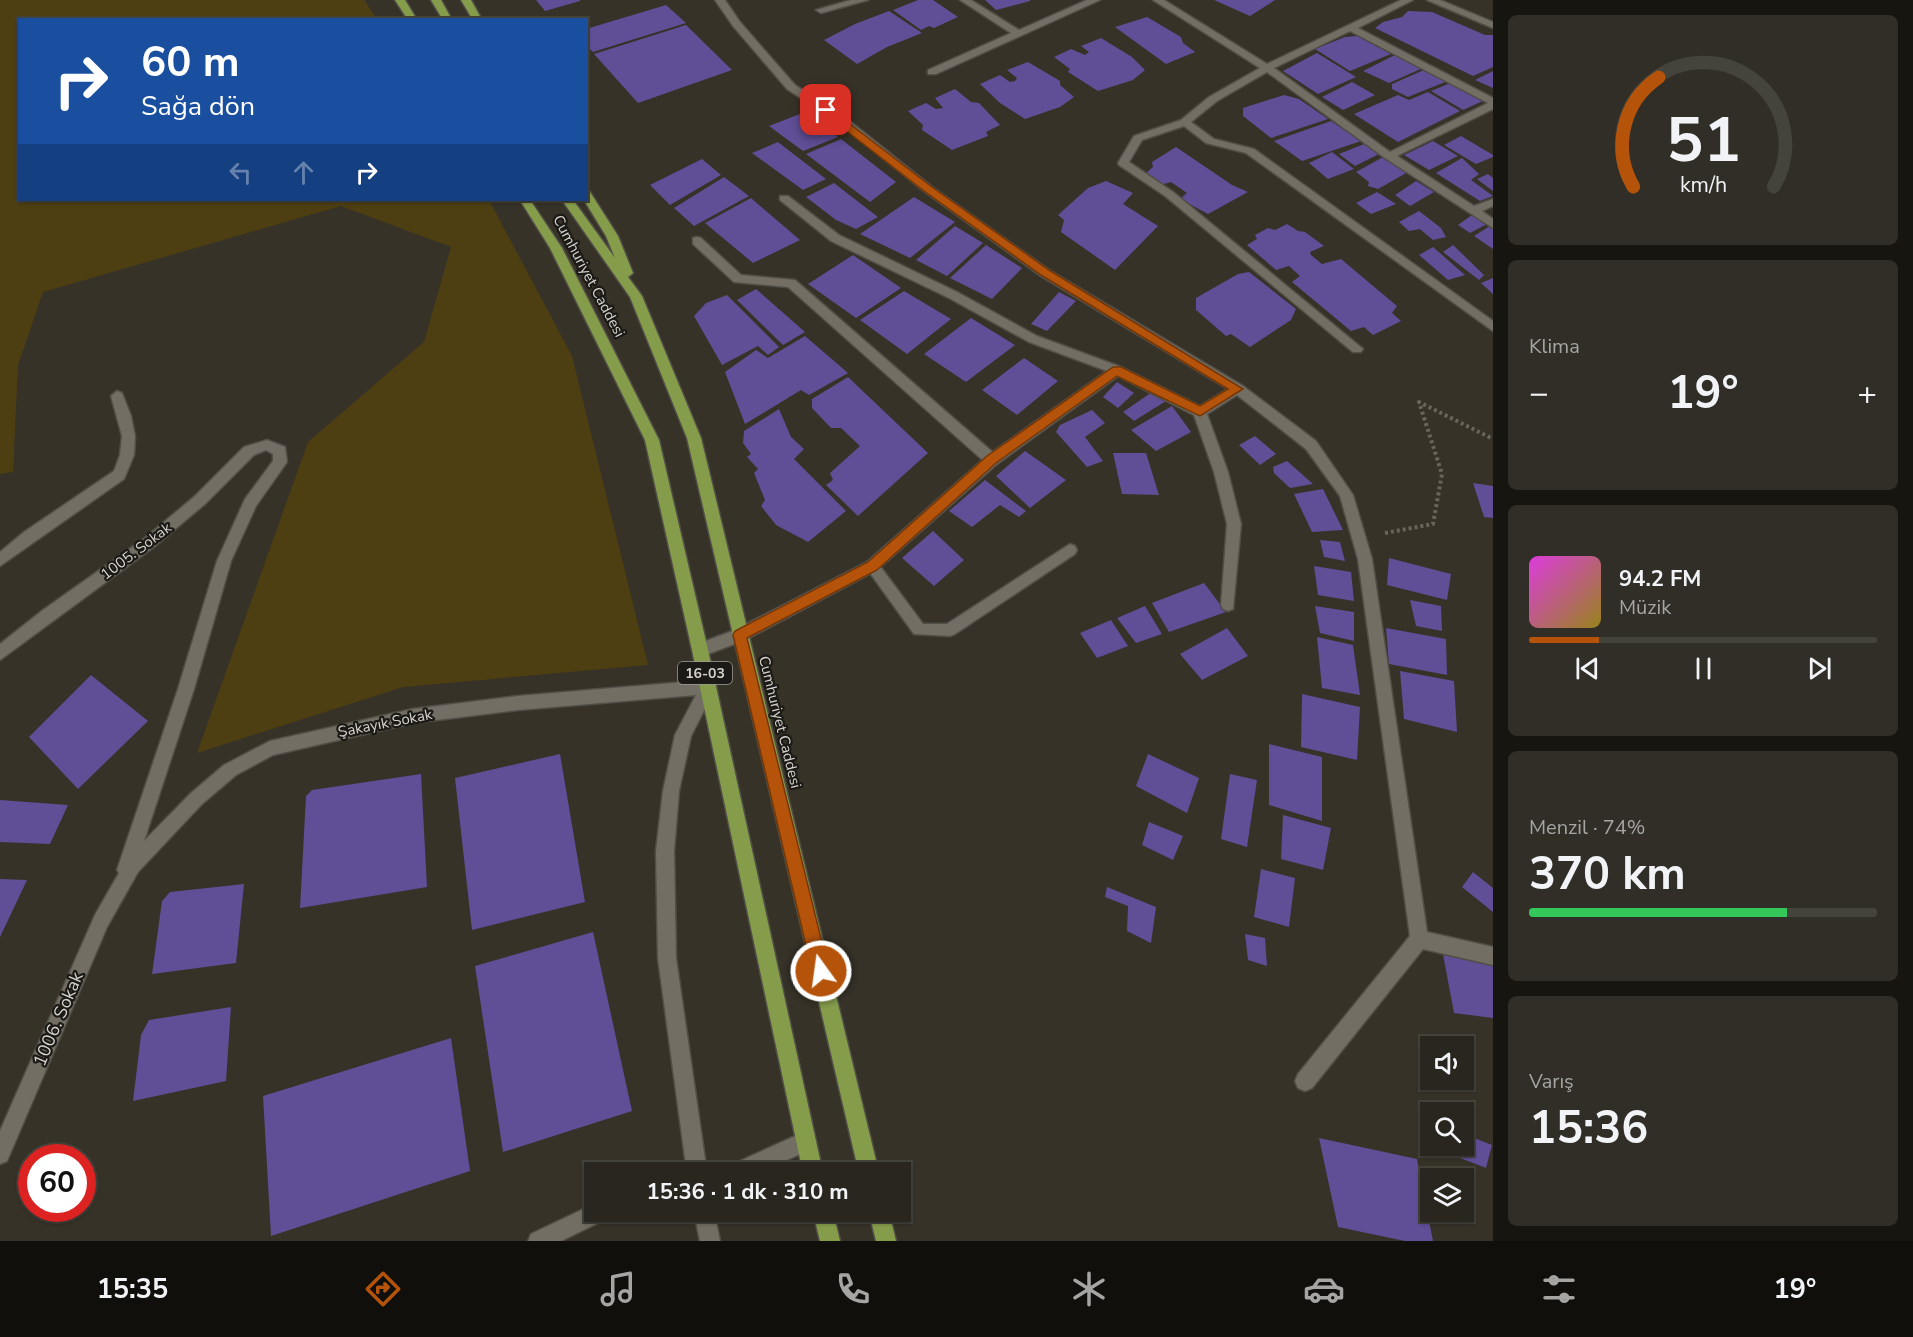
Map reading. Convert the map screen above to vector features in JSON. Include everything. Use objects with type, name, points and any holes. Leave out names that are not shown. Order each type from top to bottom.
[{"type":"main road","points":[[400,0],[412,18]]},
{"type":"main road","points":[[436,0],[447,18]]},
{"type":"main road","points":[[466,0],[477,18]]},
{"type":"main road","points":[[588,197],[612,236],[636,296]]},
{"type":"main road","name":"Cumhuriyet Caddesi","points":[[526,201],[555,248],[652,440],[700,650],[811,1162]]},
{"type":"main road","name":"Cumhuriyet Caddesi","points":[[569,201],[636,296],[694,438],[866,1162]]},
{"type":"main road","points":[[825,1222],[830,1241]]},
{"type":"main road","points":[[881,1222],[886,1241]]},
{"type":"street","points":[[720,0],[736,24],[791,87],[843,121],[928,189],[1045,273],[1238,389],[1311,445],[1346,495],[1365,559],[1419,939],[1305,1081]]},
{"type":"street","points":[[821,10],[863,0]]},
{"type":"street","points":[[965,0],[1018,34]]},
{"type":"street","points":[[932,72],[1095,0]]},
{"type":"street","points":[[1158,0],[1267,68],[1389,156],[1493,224]]},
{"type":"street","points":[[1358,349],[1169,194],[1122,163],[1138,138],[1185,122],[1213,99],[1267,68],[1408,0]]},
{"type":"street","points":[[1432,0],[1493,25]]},
{"type":"street","points":[[1349,27],[1493,104]]},
{"type":"street","points":[[1389,156],[1493,104]]},
{"type":"street","points":[[1185,122],[1210,141],[1250,152],[1493,327]]},
{"type":"street","points":[[784,198],[835,238],[953,295],[1033,339],[1117,370],[1200,412],[1221,472],[1234,524],[1227,605]]},
{"type":"street","points":[[1473,212],[1493,202]]},
{"type":"street","points":[[697,241],[738,279],[791,283],[992,460]]},
{"type":"street","points":[[700,650],[740,635],[872,566],[992,460],[1117,370]]},
{"type":"street","points":[[1200,412],[1238,389]]},
{"type":"street","points":[[0,560],[29,536],[119,475],[126,464],[129,453],[129,434],[126,417],[117,396]]},
{"type":"street","name":"1005. Sokak","points":[[0,653],[48,614],[150,542],[200,500],[249,451],[267,445],[280,451],[280,462],[250,503],[224,561],[186,689],[120,887]]},
{"type":"street","points":[[872,566],[919,630],[950,630],[1070,550]]},
{"type":"street","points":[[695,1162],[667,958],[665,851],[671,791],[683,735],[708,687]]},
{"type":"street","name":"Şakayık Sokak","points":[[120,887],[132,866],[196,799],[230,770],[270,748],[413,716],[518,703],[708,687]]},
{"type":"street","name":"1006. Sokak","points":[[0,1154],[101,921],[120,887]]},
{"type":"street","points":[[1419,939],[1493,956]]},
{"type":"street","points":[[760,1162],[806,1141]]},
{"type":"street","points":[[538,1241],[584,1219]]},
{"type":"street","points":[[706,1222],[710,1241]]},
{"type":"path","points":[[1359,539],[1433,524],[1442,474],[1419,402],[1493,439]]},
{"type":"shaded area","points":[[0,0],[364,0],[376,18],[18,18],[18,201],[490,201],[572,356],[648,665],[403,687],[197,753],[308,442],[424,342],[451,247],[341,206],[43,292],[18,365],[13,472],[0,474]]},
{"type":"building","points":[[536,0],[580,0],[580,1],[545,11]]},
{"type":"building","points":[[918,0],[933,0],[958,17],[934,28],[929,26],[921,30],[893,10]]},
{"type":"building","points":[[985,0],[1030,0],[1030,1],[996,10]]},
{"type":"building","points":[[1214,0],[1275,0],[1250,16]]},
{"type":"building","points":[[666,5],[686,23],[593,52],[588,47],[588,28]]},
{"type":"building","points":[[889,11],[922,33],[887,47],[857,64],[824,40],[855,24]]},
{"type":"building","points":[[1408,11],[1432,12],[1485,35],[1493,35],[1493,67],[1473,76],[1375,28],[1383,22],[1402,17]]},
{"type":"building","points":[[1147,17],[1181,37],[1183,43],[1195,52],[1166,64],[1115,27]]},
{"type":"building","points":[[686,25],[732,70],[638,103],[594,54]]},
{"type":"building","points":[[1357,36],[1391,54],[1350,71],[1315,49],[1345,37]]},
{"type":"building","points":[[1101,38],[1132,57],[1145,70],[1133,80],[1098,91],[1068,72],[1070,69],[1054,57],[1071,49],[1085,55],[1089,52],[1081,46]]},
{"type":"building","points":[[1317,53],[1356,77],[1318,94],[1283,71]]},
{"type":"building","points":[[1397,54],[1423,68],[1389,83],[1363,71]]},
{"type":"building","points":[[1028,62],[1060,81],[1060,85],[1074,97],[1060,107],[1025,119],[1000,103],[980,84],[1000,75],[1010,82],[1015,81],[1017,78],[1007,70]]},
{"type":"building","points":[[1426,69],[1450,80],[1408,97],[1392,89],[1392,84]]},
{"type":"building","points":[[1493,71],[1493,88],[1475,80]]},
{"type":"building","points":[[1352,82],[1375,95],[1343,110],[1322,97]]},
{"type":"building","points":[[1453,82],[1485,100],[1463,110],[1431,91]]},
{"type":"building","points":[[955,89],[971,102],[979,103],[1000,125],[986,132],[988,136],[952,150],[922,130],[923,125],[908,111],[926,103],[936,109],[943,108],[935,98]]},
{"type":"building","points":[[1428,92],[1460,111],[1398,142],[1354,114],[1398,95],[1409,100]]},
{"type":"building","points":[[1284,95],[1299,99],[1328,119],[1271,138],[1243,116],[1243,108]]},
{"type":"building","points":[[805,112],[838,137],[803,151],[769,126]]},
{"type":"building","points":[[1331,121],[1361,141],[1302,161],[1274,141]]},
{"type":"building","points":[[1461,136],[1493,157],[1476,164],[1444,145]]},
{"type":"building","points":[[841,139],[896,182],[870,202],[806,154]]},
{"type":"building","points":[[1433,141],[1458,156],[1429,170],[1404,155]]},
{"type":"building","points":[[778,142],[826,179],[803,190],[752,153]]},
{"type":"building","points":[[1364,144],[1379,154],[1355,166],[1339,154]]},
{"type":"building","points":[[1176,147],[1232,185],[1248,192],[1208,214],[1180,199],[1187,193],[1171,182],[1161,185],[1145,174],[1153,167],[1152,162]]},
{"type":"building","points":[[1332,152],[1354,169],[1328,179],[1309,163]]},
{"type":"building","points":[[1383,157],[1408,172],[1378,189],[1368,186],[1369,182],[1356,172]]},
{"type":"building","points":[[1462,158],[1479,174],[1471,180],[1493,196],[1480,201],[1436,173]]},
{"type":"building","points":[[702,159],[721,175],[670,205],[650,185]]},
{"type":"building","points":[[1488,174],[1493,178],[1493,191],[1477,179]]},
{"type":"building","points":[[724,177],[749,196],[694,226],[674,208]]},
{"type":"building","points":[[1106,181],[1133,193],[1123,204],[1158,226],[1115,270],[1061,232],[1064,220],[1058,215],[1088,188]]},
{"type":"building","points":[[1416,181],[1434,192],[1410,206],[1395,195]]},
{"type":"building","points":[[834,183],[878,217],[856,229],[836,220],[806,197]]},
{"type":"building","points":[[1377,192],[1396,204],[1371,214],[1356,203]]},
{"type":"building","points":[[914,197],[955,222],[910,258],[860,234]]},
{"type":"building","points":[[751,198],[800,240],[753,263],[705,223]]},
{"type":"building","points":[[1419,211],[1441,228],[1446,237],[1433,240],[1420,229],[1409,231],[1399,222]]},
{"type":"building","points":[[1472,215],[1487,224],[1470,233],[1458,225]]},
{"type":"building","points":[[1287,224],[1298,231],[1305,232],[1324,246],[1310,252],[1322,264],[1341,259],[1397,306],[1392,313],[1401,321],[1373,335],[1364,327],[1351,331],[1292,282],[1300,276],[1289,266],[1276,270],[1247,245],[1257,239],[1255,235],[1268,228],[1275,230]]},
{"type":"building","points":[[955,226],[983,243],[947,276],[916,260]]},
{"type":"building","points":[[1490,226],[1493,228],[1493,249],[1474,236]]},
{"type":"building","points":[[986,245],[1022,268],[992,299],[950,278]]},
{"type":"building","points":[[1453,245],[1484,275],[1479,280],[1443,252]]},
{"type":"building","points":[[1433,247],[1465,275],[1448,280],[1419,255]]},
{"type":"building","points":[[853,255],[901,288],[856,318],[808,284]]},
{"type":"building","points":[[1249,272],[1296,309],[1291,320],[1250,347],[1231,334],[1226,336],[1196,310],[1196,298],[1238,274]]},
{"type":"building","points":[[1493,278],[1493,294],[1481,283]]},
{"type":"building","points":[[756,289],[805,332],[783,345],[737,300]]},
{"type":"building","points":[[904,291],[951,319],[907,354],[860,320]]},
{"type":"building","points":[[1059,292],[1076,301],[1047,331],[1031,324]]},
{"type":"building","points":[[727,295],[779,347],[768,355],[758,346],[722,365],[694,316],[706,303]]},
{"type":"building","points":[[971,318],[1015,345],[966,382],[924,354]]},
{"type":"building","points":[[805,336],[848,373],[809,395],[801,390],[745,424],[725,372],[756,350],[768,358]]},
{"type":"building","points":[[1024,358],[1058,381],[1017,415],[982,390]]},
{"type":"building","points":[[848,377],[928,453],[858,516],[826,485],[833,480],[830,473],[860,446],[841,428],[831,428],[812,408],[812,399]]},
{"type":"building","points":[[1117,382],[1134,393],[1118,408],[1103,397]]},
{"type":"building","points":[[1152,392],[1166,401],[1134,421],[1123,412]]},
{"type":"building","points":[[1172,406],[1191,432],[1156,451],[1131,430]]},
{"type":"building","points":[[779,409],[791,437],[804,449],[794,459],[846,511],[808,542],[776,525],[761,506],[765,500],[754,473],[758,469],[747,457],[751,454],[743,443],[744,431]]},
{"type":"building","points":[[1092,410],[1105,423],[1085,437],[1103,461],[1087,467],[1056,432],[1060,425]]},
{"type":"building","points":[[1255,436],[1276,454],[1260,465],[1239,445]]},
{"type":"building","points":[[1025,451],[1066,480],[1030,508],[996,476]]},
{"type":"building","points":[[1113,453],[1146,453],[1159,495],[1122,494]]},
{"type":"building","points":[[1287,461],[1313,484],[1290,488],[1274,473],[1273,467]]},
{"type":"building","points":[[985,480],[1026,511],[1019,517],[1000,505],[972,527],[949,511]]},
{"type":"building","points":[[1473,483],[1493,486],[1493,518],[1484,517]]},
{"type":"building","points":[[1323,489],[1343,530],[1312,532],[1294,494]]},
{"type":"building","points":[[933,531],[964,560],[934,586],[902,558]]},
{"type":"building","points":[[1320,540],[1340,542],[1345,561],[1324,557]]},
{"type":"building","points":[[1389,558],[1451,574],[1447,600],[1387,585]]},
{"type":"building","points":[[1314,566],[1351,572],[1354,601],[1318,595]]},
{"type":"building","points":[[1204,583],[1226,612],[1169,632],[1152,603]]},
{"type":"building","points":[[1410,600],[1441,606],[1442,631],[1416,626]]},
{"type":"building","points":[[1145,606],[1162,634],[1136,643],[1117,618]]},
{"type":"building","points":[[1315,606],[1354,612],[1354,641],[1320,633]]},
{"type":"building","points":[[1111,620],[1128,646],[1097,658],[1080,633]]},
{"type":"building","points":[[1227,628],[1248,656],[1202,680],[1180,654]]},
{"type":"building","points":[[1386,628],[1446,639],[1447,675],[1389,664]]},
{"type":"building","points":[[1317,637],[1353,645],[1360,695],[1322,688]]},
{"type":"building","points":[[1400,671],[1454,681],[1457,732],[1404,719]]},
{"type":"building","points":[[91,675],[148,721],[78,789],[29,737]]},
{"type":"building","points":[[1302,694],[1360,707],[1357,760],[1301,747]]},
{"type":"building","points":[[1269,744],[1322,757],[1322,821],[1269,805]]},
{"type":"building","points":[[560,754],[585,902],[472,930],[455,778]]},
{"type":"building","points":[[1148,754],[1199,778],[1187,813],[1136,786]]},
{"type":"building","points":[[421,774],[427,887],[300,908],[306,796],[312,790]]},
{"type":"building","points":[[1230,774],[1257,780],[1247,847],[1221,839]]},
{"type":"building","points":[[0,800],[68,805],[50,844],[0,842]]},
{"type":"building","points":[[1283,815],[1331,828],[1323,870],[1281,859]]},
{"type":"building","points":[[1149,822],[1183,836],[1173,860],[1142,845]]},
{"type":"building","points":[[1261,869],[1295,878],[1289,927],[1254,917]]},
{"type":"building","points":[[1473,872],[1493,888],[1493,912],[1462,887]]},
{"type":"building","points":[[0,879],[27,880],[0,937]]},
{"type":"building","points":[[244,884],[236,963],[152,974],[162,901],[170,892]]},
{"type":"building","points":[[1107,887],[1156,907],[1151,943],[1127,931],[1128,906],[1105,897]]},
{"type":"building","points":[[593,932],[632,1111],[503,1152],[475,966]]},
{"type":"building","points":[[1245,934],[1265,938],[1267,966],[1248,960]]},
{"type":"building","points":[[1442,949],[1493,959],[1493,1018],[1454,1013]]},
{"type":"building","points":[[231,1007],[226,1081],[133,1101],[141,1035],[149,1020]]},
{"type":"building","points":[[451,1038],[470,1171],[271,1236],[263,1096]]},
{"type":"building","points":[[1319,1138],[1417,1159],[1420,1174],[1420,1222],[1429,1222],[1433,1241],[1405,1241],[1338,1227]]},
{"type":"building","points":[[1474,1138],[1492,1145],[1486,1168],[1455,1156],[1474,1156]]},
{"type":"route","points":[[821,971],[740,635],[872,566],[992,460],[1117,370],[1200,412],[1238,389],[1045,273],[928,189],[826,110]]}]
